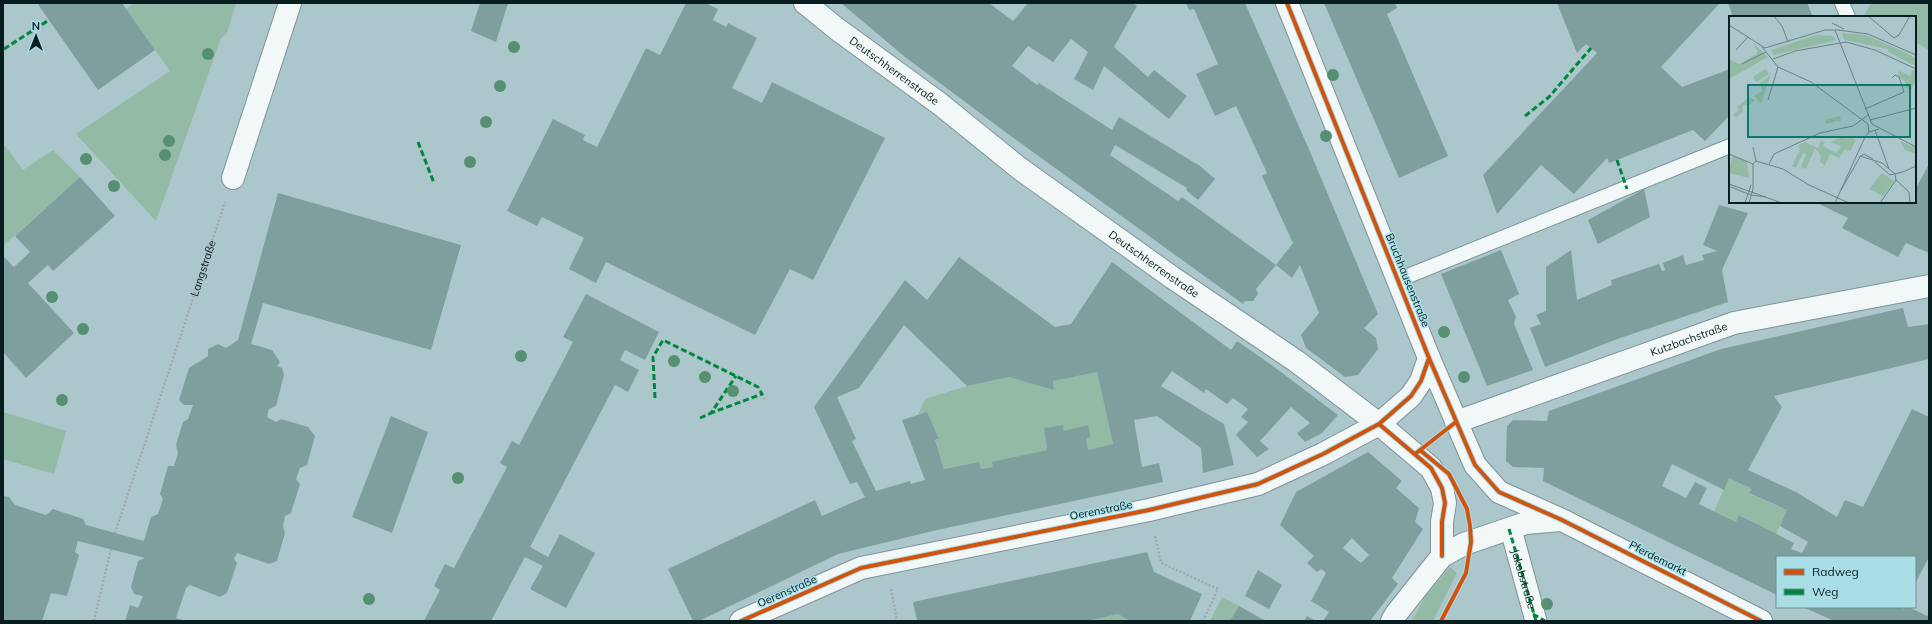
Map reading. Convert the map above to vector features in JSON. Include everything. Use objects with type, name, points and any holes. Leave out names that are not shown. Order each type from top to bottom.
[{"type":"street","points":[[233,178],[290,3]]},
{"type":"street","name":"Deutschherrenstraße","points":[[805,3],[837,29],[940,104],[1019,168],[1173,278],[1296,361],[1379,424],[1431,468],[1442,488],[1445,503],[1442,522],[1442,556]]},
{"type":"street","name":"Bruchhausenstraße","points":[[1287,3],[1429,358],[1475,465],[1499,492],[1562,520]]},
{"type":"street","name":"Kutzbachstraße","points":[[1456,422],[1734,324],[1929,286]]},
{"type":"street","name":"Oerenstraße","points":[[741,621],[861,568],[1149,510],[1258,484],[1323,454],[1379,424],[1411,396],[1421,381],[1429,358]]},
{"type":"street","points":[[1392,621],[1442,556],[1464,544],[1526,523],[1562,520]]},
{"type":"street","name":"Pferdemarkt","points":[[1562,520],[1753,617]]},
{"type":"street","name":"Jakobstraße","points":[[1512,537],[1538,619]]},
{"type":"lane","points":[[1842,3],[1848,16]]},
{"type":"lane","points":[[1398,280],[1729,146]]},
{"type":"path","points":[[762,394],[765,400]]},
{"type":"path","points":[[1149,510],[1161,563],[1218,589],[1203,621]]},
{"type":"path","points":[[94,621],[111,549]]},
{"type":"path","points":[[886,562],[897,621]]},
{"type":"green space","points":[[134,3],[236,3],[227,33],[221,38],[156,221],[76,134],[170,71],[126,9]]},
{"type":"green space","points":[[1871,3],[1929,3],[1929,50],[1916,43],[1916,16],[1868,16],[1865,14]]},
{"type":"green space","points":[[5,146],[23,170],[53,150],[80,177],[3,246],[3,148]]},
{"type":"green space","points":[[1097,372],[1113,444],[1088,450],[1086,439],[1090,437],[1064,431],[1063,425],[1044,428],[1047,450],[993,462],[993,467],[981,469],[979,462],[944,469],[935,440],[939,439],[927,413],[918,415],[925,399],[967,386],[1009,377],[1054,389],[1053,381]]},
{"type":"green space","points":[[3,412],[66,431],[54,474],[3,459]]},
{"type":"green space","points":[[1729,478],[1752,489],[1750,494],[1787,510],[1776,534],[1740,515],[1736,522],[1714,511]]},
{"type":"green space","points":[[1450,567],[1457,573],[1433,621],[1412,621],[1425,597]]},
{"type":"green space","points":[[1222,597],[1239,606],[1230,621],[1210,621]]},
{"type":"green space","points":[[1118,614],[1130,621],[1087,621]]},
{"type":"building","points":[[37,3],[122,3],[155,50],[98,90]]},
{"type":"building","points":[[480,3],[508,3],[496,42],[471,31]]},
{"type":"building","points":[[686,3],[705,3],[718,9],[713,20],[726,27],[728,23],[757,38],[732,88],[762,103],[772,82],[885,138],[813,280],[790,269],[755,335],[606,262],[596,283],[569,269],[584,238],[542,217],[537,226],[507,211],[553,119],[585,135],[583,140],[597,147],[646,48],[660,55]]},
{"type":"building","points":[[841,3],[989,3],[1013,21],[1028,3],[1133,3],[1137,6],[1114,47],[1148,77],[1154,70],[1187,96],[1169,119],[1104,66],[1093,90],[1074,79],[1088,52],[1071,39],[1053,62],[1028,46],[1012,66],[1037,85],[1039,83],[1112,130],[1119,117],[1200,166],[1215,179],[1198,200],[1186,190],[1187,188],[1115,145],[1110,155],[1178,201],[1182,197],[1276,265],[1256,289],[1258,294],[1253,301],[1245,301],[1243,304],[1008,134],[905,57]]},
{"type":"building","points":[[1186,3],[1245,3],[1311,154],[1378,314],[1364,328],[1376,338],[1378,349],[1358,375],[1345,377],[1306,348],[1301,335],[1319,313],[1300,265],[1292,278],[1276,265],[1293,243],[1262,176],[1267,173],[1236,106],[1215,116],[1196,74],[1218,64],[1194,9],[1189,10]]},
{"type":"building","points":[[1324,3],[1395,3],[1397,8],[1387,14],[1448,156],[1399,178]]},
{"type":"building","points":[[1557,3],[1720,3],[1661,67],[1682,87],[1729,69],[1729,116],[1705,141],[1693,130],[1609,163],[1607,158],[1574,194],[1541,165],[1497,214],[1483,175],[1597,53],[1586,44],[1577,53]]},
{"type":"building","points":[[1728,3],[1807,3],[1813,16],[1733,16]]},
{"type":"building","points":[[1929,164],[1929,253],[1906,243],[1898,257],[1842,228],[1848,218],[1817,203],[1916,203],[1916,188]]},
{"type":"building","points":[[80,177],[115,216],[53,271],[48,265],[28,283],[74,333],[26,378],[3,352],[3,256],[14,267],[30,252],[15,236]]},
{"type":"building","points":[[1644,189],[1650,217],[1598,244],[1588,220]]},
{"type":"building","points":[[278,193],[461,245],[431,350],[263,303],[251,344],[272,350],[280,362],[277,366],[282,368],[284,375],[276,406],[269,409],[267,417],[276,422],[281,419],[308,427],[315,436],[307,465],[300,468],[296,479],[300,484],[291,513],[285,516],[283,526],[285,533],[277,561],[269,564],[237,553],[234,559],[237,563],[227,593],[220,597],[190,585],[186,588],[176,618],[186,621],[125,621],[130,605],[138,608],[143,596],[134,594],[131,587],[138,561],[145,558],[78,541],[75,552],[79,555],[67,596],[51,593],[42,621],[3,621],[3,496],[9,497],[15,505],[46,515],[53,509],[83,519],[86,525],[144,541],[151,517],[158,514],[163,499],[160,494],[168,466],[174,466],[178,453],[176,445],[183,422],[188,419],[193,405],[184,405],[179,400],[189,368],[208,356],[208,349],[218,344],[226,348],[238,340]]},
{"type":"building","points":[[1719,205],[1748,213],[1722,270],[1728,302],[1620,338],[1545,367],[1530,328],[1541,324],[1536,315],[1546,311],[1546,267],[1571,250],[1577,300],[1612,285],[1611,280],[1659,264],[1662,271],[1665,270],[1663,263],[1683,255],[1686,265],[1704,260],[1702,255],[1717,251],[1703,245]]},
{"type":"building","points":[[1501,250],[1519,294],[1508,300],[1516,317],[1514,324],[1533,370],[1487,386],[1441,274]]},
{"type":"building","points":[[959,257],[1055,327],[1071,324],[1112,262],[1231,350],[1237,341],[1338,415],[1322,433],[1305,442],[1297,433],[1310,423],[1291,407],[1260,441],[1269,449],[1257,457],[1236,435],[1248,422],[1241,417],[1248,409],[1233,398],[1227,404],[1206,389],[1204,393],[1172,371],[1161,386],[1224,424],[1234,465],[1203,473],[1201,448],[1157,416],[1134,420],[1142,467],[1159,463],[1163,482],[937,530],[838,554],[699,621],[693,621],[668,569],[815,500],[822,516],[865,497],[857,482],[850,484],[814,407],[905,280],[927,300]],"holes":[[[904,325],[967,386],[1009,377],[1054,390],[1053,381],[1097,372],[1113,444],[1088,450],[1086,439],[1091,437],[1088,425],[1064,431],[1063,425],[1044,428],[1047,450],[992,462],[993,467],[981,469],[979,462],[944,469],[935,440],[939,439],[927,412],[902,420],[925,480],[911,484],[910,481],[876,491],[852,441],[856,439],[837,397],[859,388]]]},
{"type":"building","points":[[586,294],[659,332],[645,360],[625,350],[620,360],[639,370],[628,392],[615,385],[530,547],[548,557],[560,534],[595,553],[566,608],[530,589],[543,566],[525,557],[491,621],[424,621],[440,590],[434,586],[445,564],[454,568],[507,467],[500,463],[512,441],[519,445],[573,342],[563,337]]},
{"type":"building","points":[[1903,308],[1908,327],[1929,324],[1929,359],[1774,396],[1782,407],[1748,470],[1796,492],[1837,517],[1845,500],[1863,507],[1912,409],[1929,417],[1929,557],[1916,582],[1916,556],[1776,556],[1776,595],[1543,481],[1544,468],[1513,467],[1506,461],[1507,426],[1513,420],[1547,421],[1549,411],[1721,349]],"holes":[[[1672,464],[1724,490],[1729,478],[1752,489],[1749,493],[1787,510],[1780,526],[1808,542],[1802,553],[1791,549],[1794,543],[1739,515],[1736,522],[1699,504],[1707,488],[1695,482],[1686,498],[1662,486]]]},
{"type":"building","points":[[391,416],[428,432],[392,533],[352,517]]},
{"type":"building","points":[[1368,452],[1402,481],[1396,488],[1419,508],[1415,522],[1423,529],[1392,578],[1398,584],[1370,621],[1323,621],[1329,612],[1311,601],[1326,573],[1321,569],[1317,572],[1307,563],[1314,556],[1280,525],[1296,492]],"holes":[[[1352,538],[1369,555],[1361,563],[1343,548]]]},
{"type":"building","points":[[1147,552],[1154,572],[1202,594],[1190,621],[1130,621],[1118,614],[1087,621],[917,621],[913,602]]},
{"type":"building","points":[[1258,570],[1282,585],[1269,609],[1245,596]]},
{"type":"building","points":[[1239,606],[1266,621],[1230,621]]},
{"type":"building","points":[[1805,608],[1911,608],[1927,616],[1929,613],[1929,621],[1834,621]]},
{"type":"building","points":[[1307,616],[1316,621],[1304,621]]},
{"type":"marked path","points":[[4,49],[49,20]]},
{"type":"marked path","points":[[1525,116],[1549,97],[1591,48]]},
{"type":"marked path","points":[[418,142],[434,183]]},
{"type":"marked path","points":[[1617,160],[1627,189]]},
{"type":"marked path","points":[[655,398],[653,357],[663,340],[758,387],[762,394],[711,413]]},
{"type":"marked path","points":[[700,418],[711,413],[736,376]]},
{"type":"marked path","points":[[1509,529],[1536,621]]},
{"type":"marked path","points":[[1533,614],[1545,621]]},
{"type":"cycle path","points":[[1287,3],[1429,358],[1475,465],[1499,492],[1562,520],[1761,621]]},
{"type":"cycle path","points":[[741,621],[861,568],[1149,510],[1258,484],[1323,454],[1379,424],[1411,396],[1421,381],[1429,358]]},
{"type":"cycle path","points":[[1415,454],[1456,422]]},
{"type":"cycle path","points":[[1379,424],[1431,468],[1442,488],[1445,503],[1442,522],[1442,556]]},
{"type":"cycle path","points":[[1420,450],[1449,474],[1467,509],[1470,526],[1471,542],[1466,573],[1441,621]]}]
